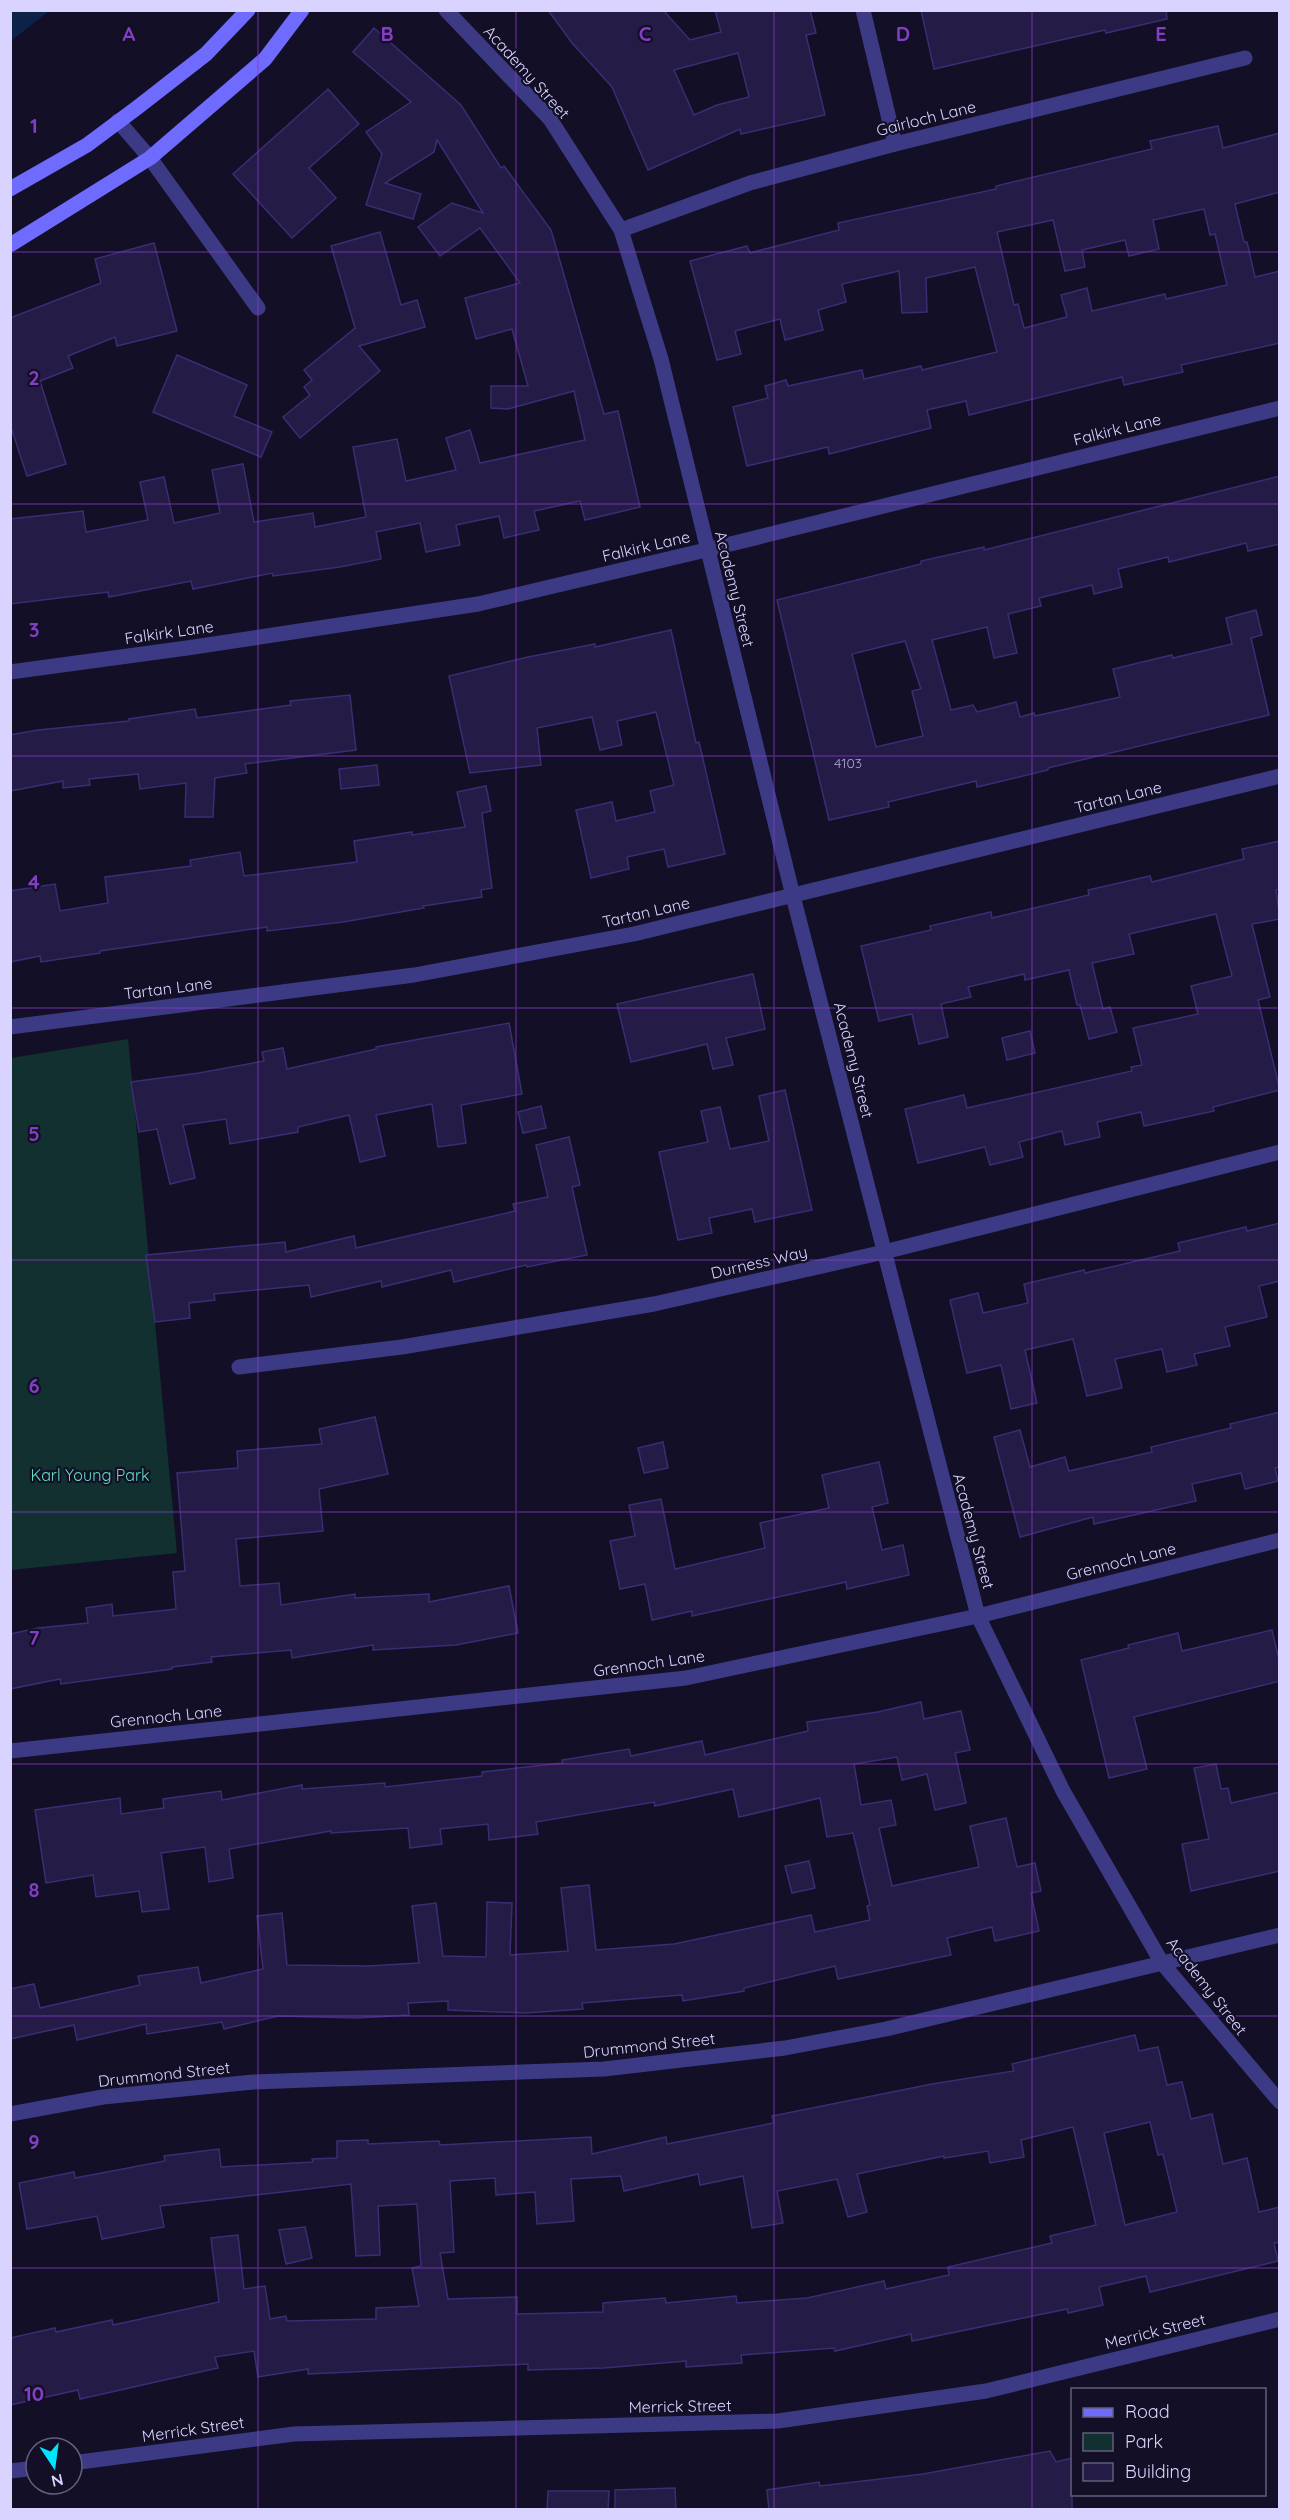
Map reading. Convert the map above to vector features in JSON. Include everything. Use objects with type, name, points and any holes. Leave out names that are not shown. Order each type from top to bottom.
[{"type":"main road","points":[[10,189],[87,145],[206,54],[248,10]]},
{"type":"main road","points":[[10,245],[150,158],[265,59],[302,10]]},
{"type":"street","name":"Academy Street","points":[[446,10],[550,119],[621,230],[661,359],[706,550],[793,896],[978,1616],[1064,1791],[1162,1963],[1280,2102]]},
{"type":"street","points":[[863,10],[895,144]]},
{"type":"street","name":"Gairloch Lane","points":[[621,230],[750,183],[895,144],[1245,58]]},
{"type":"street","points":[[118,121],[150,158],[258,308]]},
{"type":"street","name":"Falkirk Lane","points":[[10,672],[477,604],[706,550],[1280,408]]},
{"type":"street","name":"Tartan Lane","points":[[10,1027],[414,975],[634,934],[1280,776]]},
{"type":"street","name":"Durness Way","points":[[239,1367],[402,1347],[654,1304],[884,1252],[1280,1152]]},
{"type":"street","name":"Grennoch Lane","points":[[10,1750],[686,1678],[978,1616],[1280,1540]]},
{"type":"street","name":"Drummond Street","points":[[10,2114],[103,2097],[254,2082],[604,2069],[786,2048],[886,2029],[1280,1935]]},
{"type":"street","name":"Merrick Street","points":[[84,2461],[294,2434],[778,2421],[986,2391],[1280,2319]]},
{"type":"green space","name":"Karl Young Park","points":[[128,1039],[177,1553],[11,1570],[11,1058]]},
{"type":"water","points":[[11,10],[49,10],[49,11],[11,41]]},
{"type":"building","points":[[548,10],[663,10],[690,40],[721,32],[715,10],[810,10],[816,33],[806,35],[825,115],[741,134],[740,129],[648,170],[612,87],[572,43]],"holes":[[[738,53],[749,97],[717,105],[694,115],[674,70]]]},
{"type":"building","points":[[921,10],[1166,10],[1167,19],[1106,33],[1105,30],[934,69]]},
{"type":"building","points":[[374,28],[461,105],[501,168],[504,166],[551,230],[604,414],[618,411],[640,507],[585,520],[580,501],[534,511],[539,530],[504,538],[499,516],[456,525],[460,545],[426,552],[420,523],[376,532],[381,559],[273,576],[272,573],[193,589],[191,581],[109,597],[108,592],[10,604],[10,519],[83,511],[86,532],[148,520],[140,482],[164,477],[174,523],[220,513],[212,470],[243,464],[254,522],[313,513],[315,527],[366,517],[353,447],[397,439],[406,481],[456,470],[446,438],[470,430],[480,463],[585,440],[574,391],[508,409],[491,408],[491,386],[528,386],[512,329],[476,339],[465,298],[520,283],[480,228],[440,256],[418,227],[452,203],[483,213],[437,140],[434,152],[385,183],[421,194],[413,219],[366,205],[382,154],[366,132],[411,102],[353,52]]},
{"type":"building","points":[[328,89],[359,124],[309,168],[336,198],[292,238],[233,174]]},
{"type":"building","points":[[1218,126],[1223,148],[1280,133],[1280,192],[1235,204],[1255,277],[1280,271],[1280,343],[1181,365],[1183,372],[1124,385],[1122,377],[969,415],[966,401],[927,410],[931,428],[829,454],[828,447],[747,466],[733,407],[768,398],[765,386],[786,380],[788,386],[862,370],[864,379],[921,366],[922,370],[997,352],[975,267],[926,278],[927,312],[902,313],[899,271],[842,284],[846,302],[818,310],[823,330],[785,340],[780,319],[735,331],[741,354],[717,360],[690,261],[747,246],[750,253],[839,230],[838,223],[996,189],[996,186],[1152,149],[1150,141]],"holes":[[[1204,209],[1210,235],[1215,234],[1227,285],[1166,299],[1165,294],[1092,311],[1087,288],[1061,295],[1067,317],[1024,328],[1018,304],[1014,305],[997,232],[1053,220],[1065,271],[1085,267],[1082,250],[1125,240],[1129,256],[1159,249],[1153,220]]]},
{"type":"building","points":[[380,232],[401,305],[417,300],[425,327],[359,346],[380,371],[300,438],[283,417],[310,395],[304,387],[312,380],[304,370],[355,328],[331,246]]},
{"type":"building","points":[[154,243],[177,331],[117,346],[115,337],[68,356],[73,368],[40,381],[66,464],[27,476],[10,424],[10,318],[101,283],[95,259]]},
{"type":"building","points":[[177,355],[247,385],[234,416],[272,432],[261,457],[153,412]]},
{"type":"building","points":[[1280,476],[1280,544],[1248,551],[1246,543],[1169,562],[1168,557],[1118,569],[1122,587],[1094,594],[1092,585],[1039,598],[1041,606],[1008,614],[1017,653],[994,658],[987,627],[932,640],[951,710],[973,705],[977,712],[1016,702],[1020,717],[1034,713],[1035,716],[1120,697],[1113,669],[1232,644],[1226,618],[1256,610],[1262,635],[1251,638],[1269,715],[977,787],[976,781],[888,802],[889,807],[829,820],[777,600],[921,564],[921,561],[984,547],[984,550]],"holes":[[[905,641],[921,689],[912,691],[923,736],[876,747],[852,654]]]},
{"type":"building","points":[[671,630],[696,743],[699,742],[725,854],[668,867],[664,849],[627,857],[629,869],[591,878],[576,810],[612,802],[616,821],[655,812],[650,791],[674,785],[656,712],[617,721],[622,745],[600,750],[592,717],[537,728],[541,765],[470,773],[449,676],[528,657],[595,644],[595,647]]},
{"type":"building","points":[[350,695],[356,750],[245,764],[247,773],[215,778],[213,817],[185,817],[186,783],[140,789],[138,774],[89,779],[90,785],[63,788],[63,781],[10,791],[10,735],[129,721],[129,719],[195,709],[197,718],[291,705],[290,701]]},
{"type":"building","points":[[377,765],[379,785],[341,789],[339,769]]},
{"type":"building","points":[[486,786],[491,811],[482,813],[492,888],[481,890],[482,897],[343,922],[267,931],[267,927],[100,951],[100,953],[41,962],[40,956],[10,962],[10,891],[55,884],[60,911],[108,903],[105,877],[191,866],[190,860],[240,852],[244,876],[357,862],[354,841],[465,827],[457,792]]},
{"type":"building","points":[[1280,841],[1280,889],[1276,890],[1280,919],[1252,924],[1270,997],[1258,1000],[1280,1090],[1213,1107],[1214,1111],[1144,1126],[1141,1112],[1097,1122],[1100,1137],[1065,1145],[1062,1131],[1019,1142],[1023,1157],[990,1165],[985,1147],[918,1163],[905,1109],[964,1095],[967,1108],[1132,1071],[1131,1067],[1142,1065],[1133,1028],[1198,1014],[1191,986],[1232,976],[1216,914],[1129,934],[1134,954],[1092,963],[1103,1009],[1110,1007],[1117,1032],[1089,1039],[1080,1005],[1077,1005],[1069,970],[1025,980],[1024,974],[968,987],[971,997],[941,1004],[948,1037],[919,1044],[912,1014],[879,1021],[861,946],[931,930],[930,926],[991,912],[992,918],[1089,895],[1088,890],[1150,876],[1152,882],[1244,859],[1242,849]]},
{"type":"building","points":[[753,974],[765,1029],[726,1038],[733,1065],[713,1069],[707,1044],[631,1062],[617,1004]]},
{"type":"building","points":[[509,1023],[522,1094],[461,1105],[466,1143],[438,1147],[432,1104],[376,1115],[385,1156],[360,1162],[349,1115],[298,1127],[298,1132],[230,1144],[226,1119],[183,1125],[195,1178],[170,1184],[157,1129],[139,1132],[131,1082],[264,1061],[262,1052],[283,1048],[287,1069],[376,1049],[376,1047]]},
{"type":"building","points":[[1030,1031],[1035,1053],[1007,1060],[1002,1038]]},
{"type":"building","points":[[785,1090],[812,1210],[755,1222],[752,1209],[709,1218],[712,1233],[678,1240],[659,1152],[708,1142],[701,1111],[720,1107],[730,1149],[769,1141],[759,1096]]},
{"type":"building","points":[[541,1106],[546,1128],[523,1133],[518,1112]]},
{"type":"building","points":[[569,1137],[580,1185],[572,1187],[587,1255],[527,1267],[526,1265],[454,1282],[451,1270],[382,1287],[381,1281],[311,1297],[309,1285],[214,1294],[215,1300],[189,1303],[190,1318],[155,1322],[146,1255],[285,1242],[286,1252],[354,1236],[356,1248],[515,1211],[513,1204],[548,1197],[536,1145]]},
{"type":"building","points":[[1280,1223],[1280,1281],[1259,1286],[1267,1317],[1225,1327],[1230,1346],[1194,1354],[1197,1365],[1167,1372],[1162,1349],[1115,1359],[1122,1388],[1087,1396],[1073,1339],[1025,1350],[1037,1403],[1011,1409],[1001,1365],[967,1373],[950,1300],[978,1293],[983,1313],[1028,1303],[1024,1284],[1084,1270],[1085,1273],[1180,1251],[1178,1243],[1246,1227],[1247,1231]]},
{"type":"building","points":[[1280,1412],[1280,1467],[1275,1468],[1278,1481],[1245,1489],[1241,1473],[1192,1484],[1196,1501],[1094,1524],[1093,1517],[1020,1537],[994,1437],[1020,1430],[1030,1467],[1065,1457],[1069,1471],[1152,1452],[1151,1447],[1231,1428],[1230,1424]]},
{"type":"building","points":[[375,1417],[388,1474],[319,1489],[323,1531],[236,1539],[240,1586],[279,1583],[281,1605],[355,1594],[355,1598],[429,1594],[429,1602],[509,1586],[518,1633],[456,1645],[373,1650],[373,1645],[292,1658],[291,1650],[211,1657],[212,1662],[172,1667],[172,1669],[61,1684],[60,1679],[10,1689],[10,1634],[38,1628],[88,1623],[86,1608],[112,1604],[113,1616],[176,1609],[173,1572],[185,1571],[177,1473],[238,1468],[237,1451],[322,1444],[319,1429]]},
{"type":"building","points":[[663,1442],[668,1468],[644,1473],[638,1448]]},
{"type":"building","points":[[879,1462],[888,1503],[872,1507],[882,1550],[903,1545],[909,1575],[847,1589],[846,1582],[692,1616],[692,1611],[652,1620],[645,1584],[620,1589],[610,1541],[635,1536],[629,1505],[661,1499],[675,1569],[765,1548],[760,1523],[829,1508],[822,1475]]},
{"type":"building","points":[[1272,1630],[1280,1664],[1280,1681],[1134,1717],[1147,1769],[1109,1778],[1081,1660],[1129,1648],[1128,1645],[1178,1633],[1182,1651]]},
{"type":"building","points":[[921,1702],[924,1719],[961,1711],[970,1750],[955,1753],[966,1803],[935,1810],[927,1774],[902,1780],[897,1757],[854,1764],[861,1805],[891,1800],[896,1825],[879,1828],[892,1886],[979,1867],[970,1826],[1006,1818],[1017,1867],[1035,1863],[1041,1891],[1031,1893],[1039,1931],[995,1941],[992,1927],[947,1938],[951,1955],[838,1979],[835,1966],[744,1988],[744,1991],[683,2001],[682,1995],[582,2003],[583,2009],[525,2013],[448,2010],[448,2001],[408,2003],[409,2015],[357,2018],[278,2016],[224,2029],[222,2022],[147,2034],[146,2024],[77,2040],[74,2025],[10,2039],[10,1989],[34,1984],[40,2008],[140,1985],[138,1976],[198,1967],[201,1983],[263,1969],[257,1916],[282,1913],[287,1965],[368,1966],[419,1963],[412,1906],[436,1903],[443,1956],[486,1957],[487,1902],[512,1903],[510,1955],[568,1951],[561,1888],[589,1885],[596,1950],[674,1944],[811,1915],[815,1932],[870,1920],[867,1906],[870,1905],[853,1833],[827,1837],[820,1798],[739,1817],[733,1789],[655,1806],[654,1802],[536,1822],[538,1834],[489,1840],[488,1824],[440,1829],[442,1844],[410,1848],[408,1828],[331,1833],[331,1831],[229,1849],[233,1878],[209,1882],[205,1847],[161,1853],[169,1909],[142,1912],[139,1891],[96,1897],[93,1875],[46,1883],[35,1810],[120,1798],[121,1814],[164,1808],[163,1799],[221,1791],[222,1800],[302,1785],[302,1789],[385,1783],[385,1787],[482,1776],[482,1772],[563,1763],[562,1760],[629,1749],[631,1756],[702,1741],[705,1755],[808,1731],[807,1722],[878,1712]]},
{"type":"building","points":[[1216,1764],[1221,1789],[1228,1788],[1231,1803],[1280,1792],[1280,1871],[1191,1891],[1182,1844],[1209,1839],[1194,1768]]},
{"type":"building","points":[[809,1861],[815,1888],[792,1893],[785,1866]]},
{"type":"building","points":[[1135,2035],[1139,2051],[1158,2047],[1167,2085],[1182,2082],[1191,2119],[1212,2114],[1223,2164],[1247,2158],[1259,2212],[1280,2207],[1280,2242],[1274,2243],[1278,2261],[1150,2292],[1146,2276],[1099,2287],[1103,2305],[1068,2313],[1067,2309],[912,2341],[911,2334],[835,2351],[834,2348],[741,2355],[742,2363],[686,2367],[686,2361],[604,2368],[528,2370],[528,2364],[308,2374],[308,2369],[258,2377],[254,2351],[215,2357],[218,2368],[80,2399],[78,2390],[10,2405],[10,2338],[55,2328],[56,2332],[112,2320],[113,2325],[219,2302],[211,2238],[238,2235],[244,2289],[265,2286],[270,2319],[286,2316],[287,2321],[376,2319],[376,2308],[419,2306],[412,2268],[421,2266],[417,2204],[378,2206],[380,2255],[356,2256],[351,2184],[160,2206],[164,2227],[102,2239],[97,2216],[27,2229],[19,2183],[74,2172],[75,2178],[165,2161],[164,2156],[219,2149],[221,2167],[313,2162],[312,2159],[337,2158],[337,2141],[368,2140],[368,2144],[439,2141],[440,2145],[591,2137],[592,2154],[666,2137],[667,2144],[774,2123],[772,2116],[932,2084],[1014,2071],[1012,2064]],"holes":[[[1150,2122],[1158,2155],[1163,2154],[1177,2212],[1125,2225],[1104,2133]],[[1073,2127],[1096,2225],[1050,2236],[1052,2243],[948,2267],[949,2275],[886,2289],[884,2281],[807,2298],[737,2303],[736,2296],[666,2303],[665,2298],[603,2303],[603,2312],[517,2314],[517,2297],[448,2299],[440,2253],[454,2252],[450,2181],[495,2178],[496,2195],[535,2192],[537,2224],[574,2221],[571,2179],[621,2176],[624,2191],[698,2174],[700,2185],[743,2176],[752,2228],[783,2223],[777,2191],[837,2179],[848,2217],[867,2212],[857,2174],[944,2156],[944,2158],[988,2151],[990,2163],[1024,2157],[1021,2140]]]},
{"type":"building","points":[[305,2227],[312,2258],[286,2264],[279,2230]]},
{"type":"building","points":[[1050,2451],[1056,2462],[1071,2458],[1072,2510],[769,2510],[767,2490],[819,2482],[820,2486],[923,2474]]},
{"type":"building","points":[[675,2488],[676,2510],[615,2510],[615,2490]]},
{"type":"building","points":[[548,2491],[609,2491],[608,2510],[547,2510]]}]
